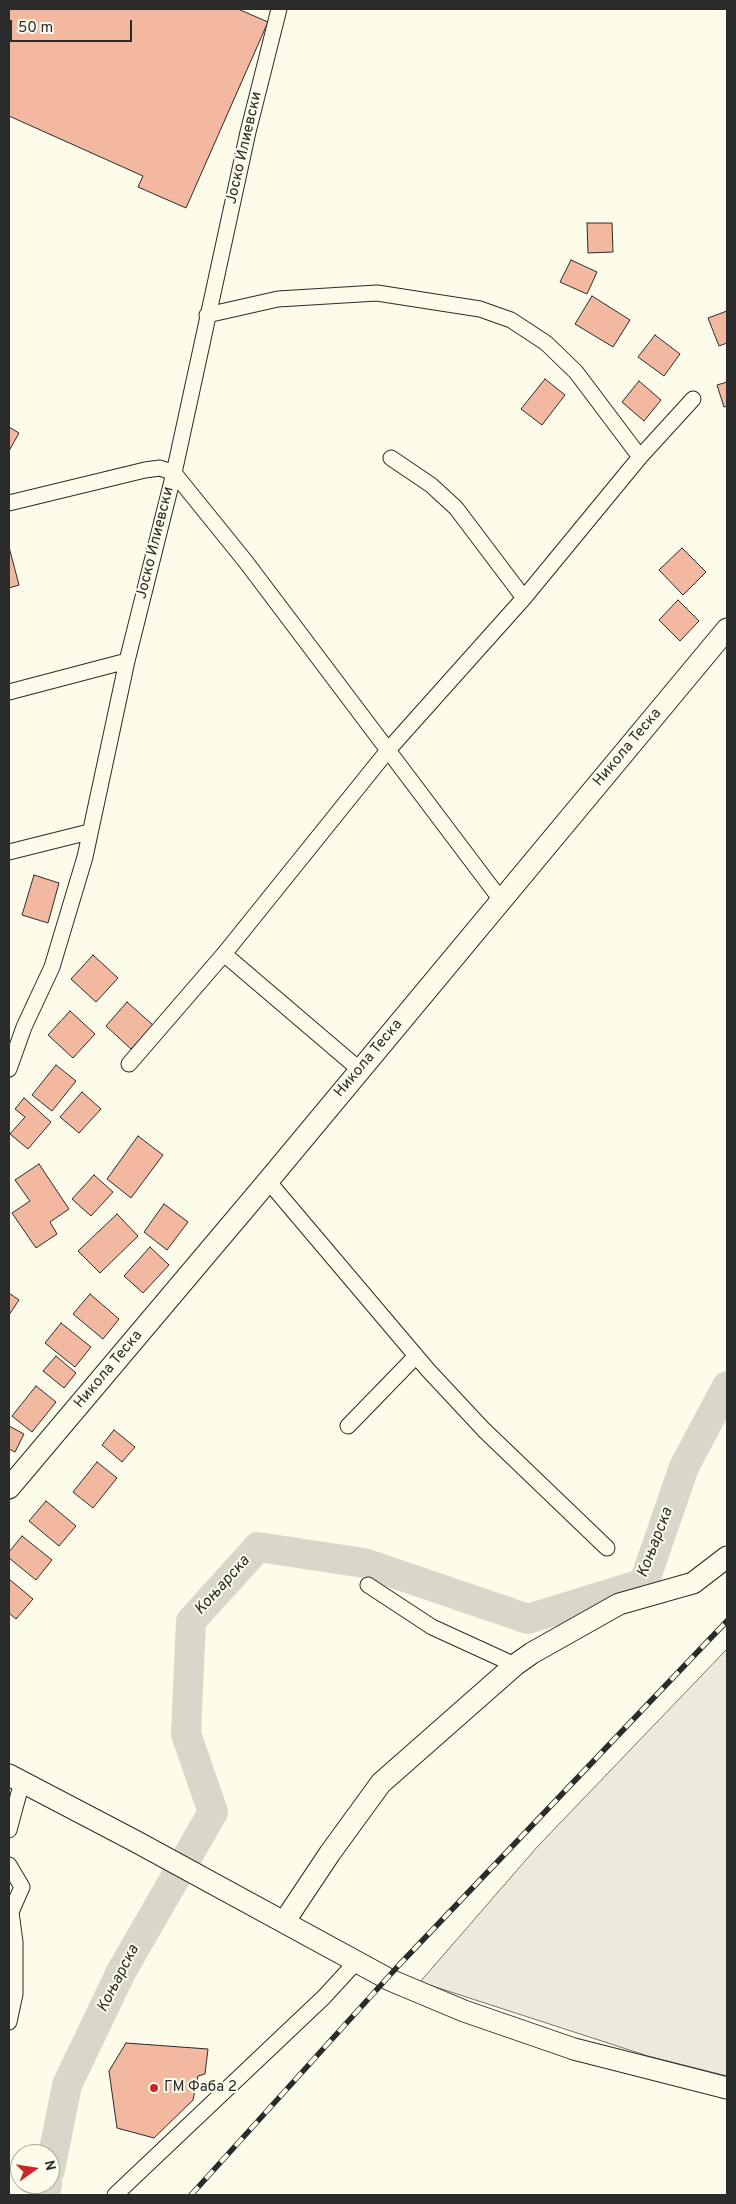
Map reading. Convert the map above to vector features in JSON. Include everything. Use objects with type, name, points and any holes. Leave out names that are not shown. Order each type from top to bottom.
[{"type":"street","name":"Јоско Илиевски","points":[[9,1069],[12,1047],[58,948],[84,858],[126,661],[174,473],[248,132],[279,9]]},
{"type":"street","points":[[207,315],[278,300],[377,293],[480,309],[511,320],[546,343],[576,372],[640,457]]},
{"type":"street","points":[[129,1064],[224,954],[389,749],[524,598],[640,457],[693,399]]},
{"type":"street","points":[[390,458],[431,485],[456,508],[524,598]]},
{"type":"street","points":[[9,503],[145,470],[160,468],[174,473],[218,525],[389,749],[501,900]]},
{"type":"street","name":"Никола Теска","points":[[9,1488],[268,1181],[727,629]]},
{"type":"street","points":[[9,692],[126,661]]},
{"type":"street","points":[[9,852],[89,832]]},
{"type":"street","points":[[224,954],[360,1070]]},
{"type":"street","points":[[268,1181],[416,1356],[484,1430],[607,1548]]},
{"type":"street","points":[[348,1426],[416,1356]]},
{"type":"street","points":[[284,1922],[330,1853],[381,1783],[515,1665],[532,1653],[619,1604],[693,1583],[727,1557]]},
{"type":"street","points":[[368,1585],[432,1627],[515,1665]]},
{"type":"street","points":[[9,1830],[16,1778],[390,1980],[456,2008],[555,2043],[727,2088]]},
{"type":"street","points":[[9,1865],[22,1887],[11,1912],[15,1942],[15,1994],[9,2022]]},
{"type":"street","points":[[115,2195],[324,1997],[357,1961]]},
{"type":"shaded area","points":[[727,1649],[727,2076],[648,2056],[420,1982],[538,1846]]},
{"type":"building","points":[[9,9],[238,9],[268,22],[186,208],[138,187],[143,176],[9,116]]},
{"type":"building","points":[[587,223],[612,223],[613,252],[588,253]]},
{"type":"building","points":[[571,260],[597,272],[587,294],[560,282]]},
{"type":"building","points":[[592,296],[630,320],[613,347],[575,324]]},
{"type":"building","points":[[727,311],[727,343],[719,346],[708,318]]},
{"type":"building","points":[[655,335],[680,354],[664,376],[638,357]]},
{"type":"building","points":[[545,379],[565,395],[542,425],[521,409]]},
{"type":"building","points":[[639,381],[661,400],[644,421],[622,402]]},
{"type":"building","points":[[727,382],[727,406],[724,407],[717,385]]},
{"type":"building","points":[[9,427],[19,433],[9,451]]},
{"type":"building","points":[[9,547],[19,585],[9,588]]},
{"type":"building","points":[[682,548],[706,572],[683,595],[659,570]]},
{"type":"building","points":[[678,600],[699,621],[680,641],[659,620]]},
{"type":"building","points":[[34,875],[59,883],[48,923],[22,915]]},
{"type":"building","points":[[93,955],[118,978],[96,1002],[71,979]]},
{"type":"building","points":[[127,1002],[153,1025],[131,1049],[106,1026]]},
{"type":"building","points":[[70,1011],[95,1034],[73,1058],[48,1035]]},
{"type":"building","points":[[56,1065],[76,1081],[52,1111],[32,1095]]},
{"type":"building","points":[[82,1092],[101,1109],[79,1133],[60,1117]]},
{"type":"building","points":[[24,1098],[51,1122],[28,1149],[10,1134],[25,1117],[15,1109]]},
{"type":"building","points":[[138,1136],[163,1155],[131,1198],[107,1179]]},
{"type":"building","points":[[39,1164],[69,1209],[50,1222],[57,1234],[36,1248],[12,1213],[30,1201],[15,1180]]},
{"type":"building","points":[[94,1175],[113,1192],[91,1216],[72,1199]]},
{"type":"building","points":[[164,1204],[188,1222],[167,1250],[144,1232]]},
{"type":"building","points":[[117,1214],[138,1236],[100,1273],[78,1251]]},
{"type":"building","points":[[150,1247],[169,1265],[143,1293],[124,1276]]},
{"type":"building","points":[[9,1293],[19,1300],[9,1315]]},
{"type":"building","points":[[90,1294],[119,1319],[103,1339],[73,1314]]},
{"type":"building","points":[[61,1323],[91,1347],[75,1367],[45,1343]]},
{"type":"building","points":[[56,1356],[76,1373],[64,1388],[43,1371]]},
{"type":"building","points":[[36,1386],[56,1402],[32,1432],[12,1416]]},
{"type":"building","points":[[9,1426],[24,1434],[15,1452],[9,1449]]},
{"type":"building","points":[[114,1430],[135,1447],[122,1462],[102,1445]]},
{"type":"building","points":[[97,1462],[117,1478],[93,1508],[73,1492]]},
{"type":"building","points":[[46,1501],[76,1526],[59,1546],[29,1521]]},
{"type":"building","points":[[22,1536],[52,1560],[36,1580],[9,1558],[9,1552]]},
{"type":"building","points":[[9,1579],[33,1599],[16,1619],[9,1613]]},
{"type":"building","name":"ГМ Фаба 2","points":[[126,2043],[208,2049],[205,2074],[198,2076],[193,2100],[154,2138],[117,2128],[109,2071]]},
{"type":"waterway","name":"Коњарска","points":[[55,2144],[67,2085],[121,1972],[213,1812],[186,1734],[191,1621],[258,1547],[364,1563],[528,1619],[644,1583],[684,1467],[727,1386]]},
{"type":"railway","points":[[191,2195],[399,1965],[727,1621]]},
{"type":"place","name":"ГМ Фаба 2","points":[[154,2088]]}]
